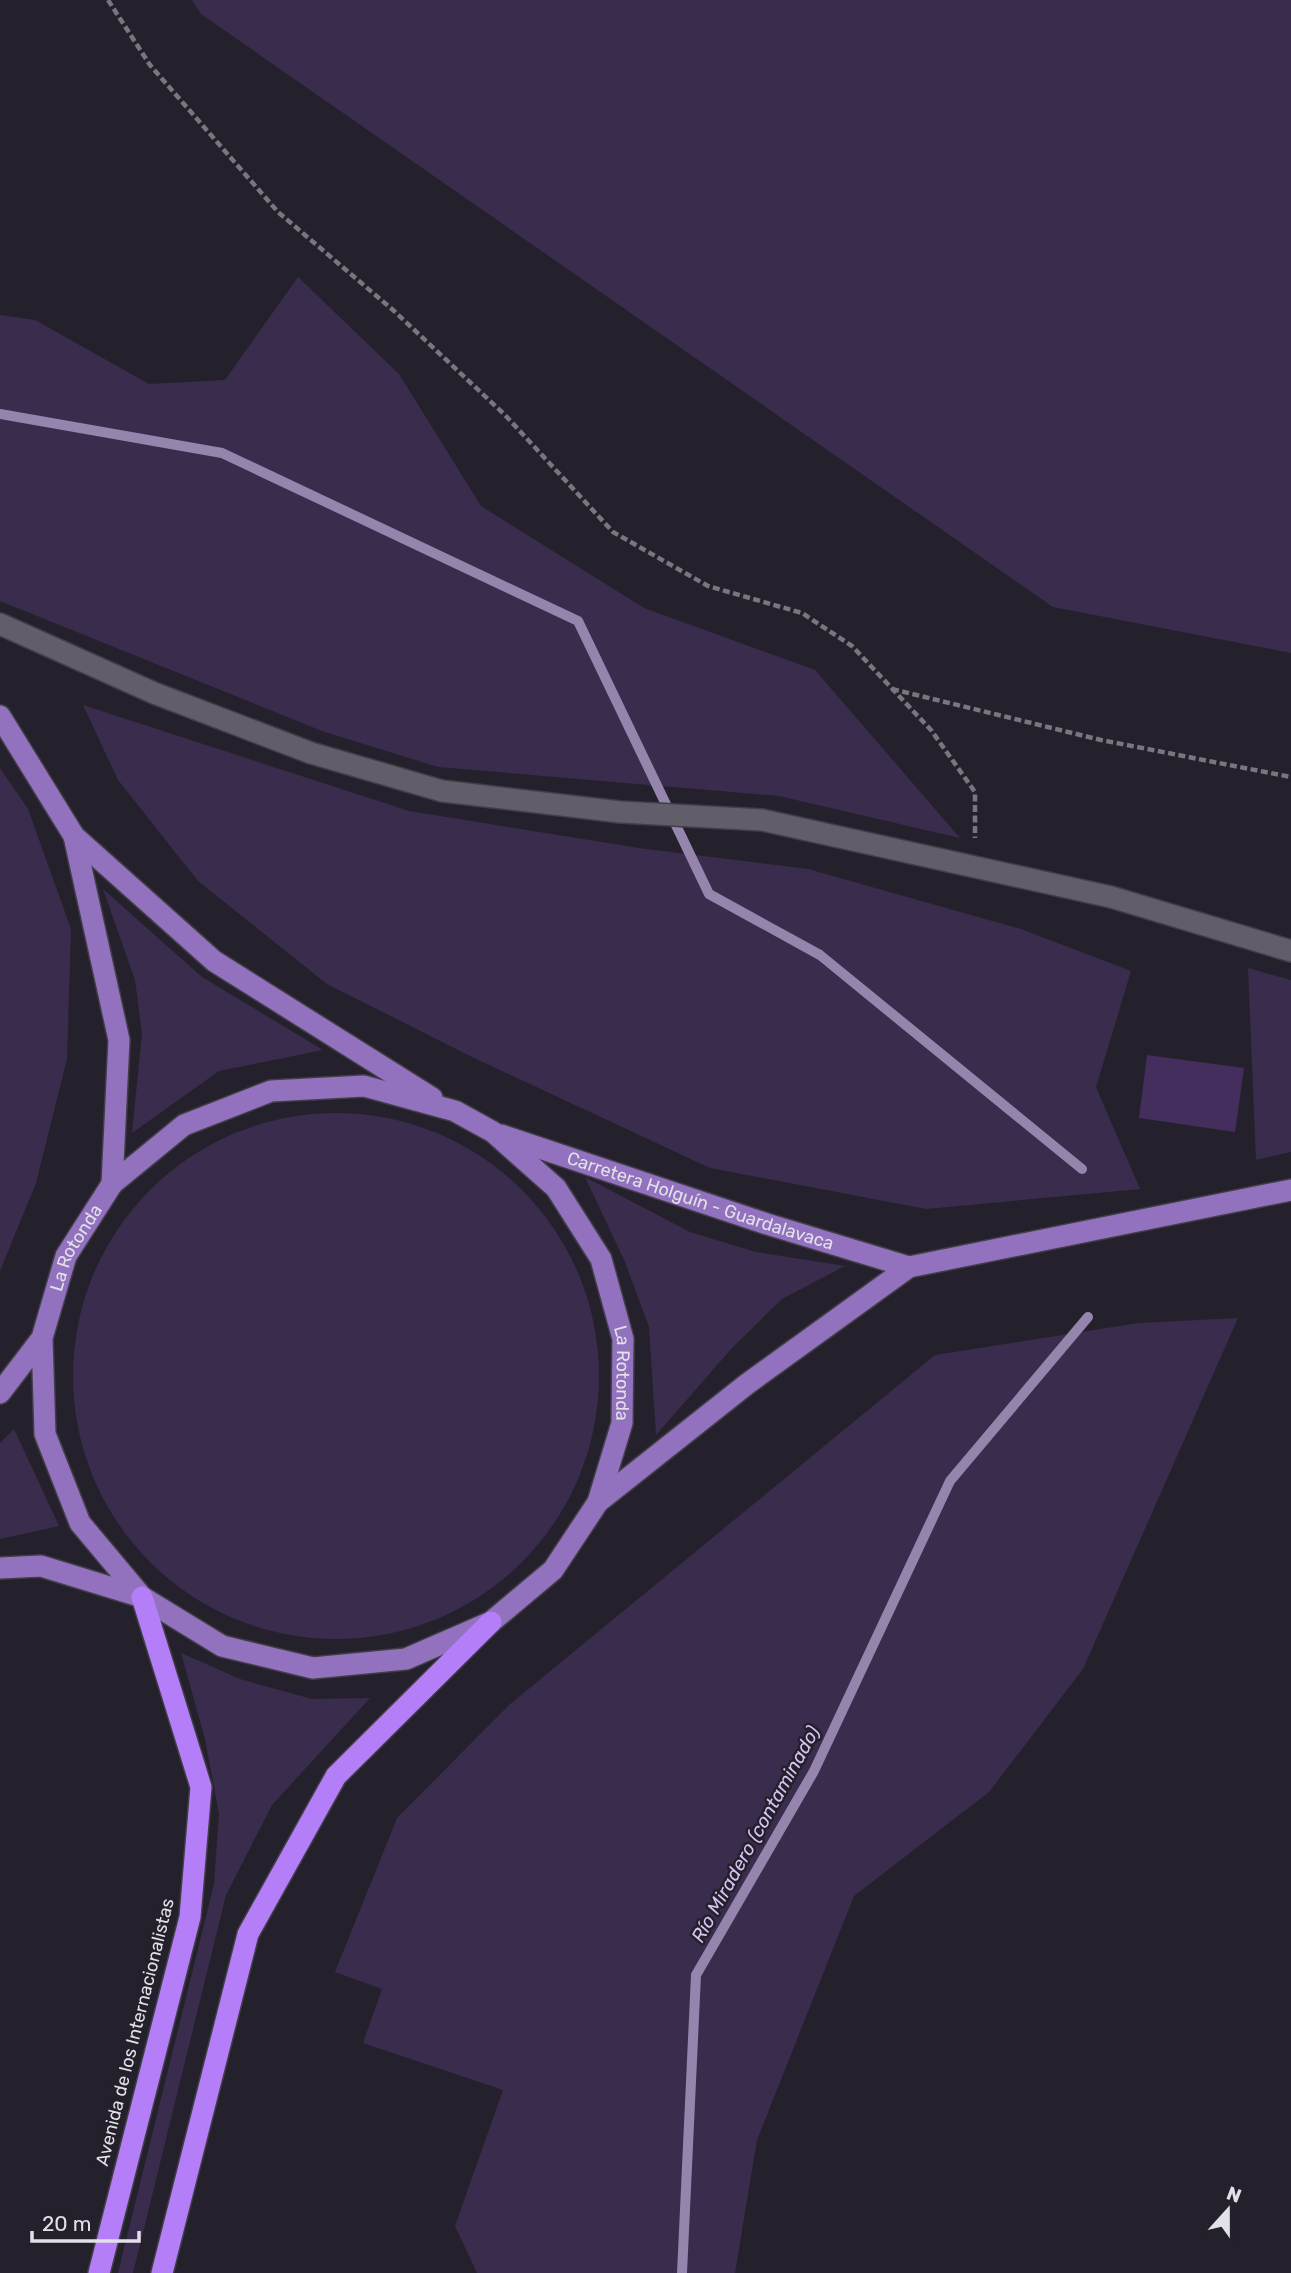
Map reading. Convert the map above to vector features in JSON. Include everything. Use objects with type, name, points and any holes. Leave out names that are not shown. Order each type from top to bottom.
[{"type":"highway","name":"Avenida de los Internacionalistas","points":[[99,2273],[190,1917],[201,1787],[142,1597]]},
{"type":"highway","points":[[162,2273],[248,1934],[336,1776],[492,1622]]},
{"type":"main road","points":[[0,716],[74,836],[214,961],[454,1111]]},
{"type":"main road","points":[[74,836],[119,1040],[112,1184]]},
{"type":"main road","name":"La Rotonda","points":[[364,1086],[454,1111],[493,1132],[556,1188],[601,1259],[623,1339],[622,1423],[598,1502],[553,1570],[492,1622],[406,1659],[313,1668],[222,1646],[142,1597],[80,1523],[45,1434],[42,1338],[66,1256],[112,1184],[184,1125],[271,1091],[364,1086]]},
{"type":"main road","name":"Carretera Holguín - Guardalavaca","points":[[493,1132],[767,1224],[909,1267]]},
{"type":"main road","name":"Carretera Holguín - Guardalavaca","points":[[598,1502],[747,1384],[909,1267],[1291,1190]]},
{"type":"main road","points":[[0,1392],[42,1338]]},
{"type":"main road","points":[[0,1567],[41,1566],[142,1597]]},
{"type":"street","points":[[0,624],[154,693],[324,757],[442,791],[646,814],[762,820],[1111,897],[1291,951]]},
{"type":"path","points":[[108,0],[150,65],[278,212],[393,310],[505,415],[613,532],[708,586],[802,613],[852,646],[932,730],[975,792],[975,867]]},
{"type":"path","points":[[892,688],[1101,740],[1291,777]]},
{"type":"shaded area","points":[[192,0],[1291,0],[1291,653],[1053,607],[201,14]]},
{"type":"shaded area","points":[[298,277],[399,374],[481,506],[644,608],[815,670],[960,838],[779,796],[438,767],[322,731],[0,601],[0,315],[35,320],[149,384],[225,380]]},
{"type":"shaded area","points":[[83,705],[409,811],[639,848],[808,869],[1021,929],[1131,971],[1096,1087],[1140,1189],[926,1209],[710,1168],[474,1058],[327,984],[198,881],[118,780]]},
{"type":"shaded area","points":[[0,768],[28,809],[71,929],[67,1059],[36,1183],[0,1271]]},
{"type":"shaded area","points":[[103,889],[202,977],[323,1050],[219,1071],[132,1133],[142,1034],[135,980]]},
{"type":"shaded area","points":[[1248,968],[1291,980],[1291,1152],[1256,1160]]},
{"type":"shaded area","points":[[336,1113],[387,1118],[437,1133],[482,1158],[522,1190],[554,1230],[579,1275],[594,1325],[599,1376],[594,1427],[579,1477],[554,1522],[522,1562],[482,1594],[437,1619],[387,1634],[336,1639],[285,1634],[235,1619],[190,1594],[150,1562],[118,1522],[93,1477],[78,1427],[73,1376],[78,1325],[93,1275],[118,1230],[150,1190],[190,1158],[235,1133],[285,1118]]},
{"type":"shaded area","points":[[585,1177],[690,1232],[756,1252],[845,1266],[782,1299],[732,1348],[656,1435],[649,1327],[625,1262]]},
{"type":"shaded area","points":[[1238,1318],[1083,1669],[989,1792],[854,1896],[757,2140],[735,2273],[477,2273],[455,2226],[503,2090],[363,2043],[382,1989],[335,1972],[397,1818],[509,1705],[935,1355],[1139,1323]]},
{"type":"shaded area","points":[[14,1429],[59,1526],[0,1539],[0,1443]]},
{"type":"shaded area","points":[[181,1653],[240,1679],[312,1699],[370,1698],[272,1805],[226,1895],[133,2273],[118,2273],[214,1884],[219,1814],[205,1739]]},
{"type":"building","points":[[1147,1055],[1244,1068],[1235,1132],[1139,1118]]},
{"type":"waterway","points":[[0,414],[222,453],[578,621],[709,894],[820,955],[1082,1169]]},
{"type":"waterway","name":"Río Miradero (contaminado)","points":[[682,2273],[696,1975],[814,1771],[950,1481],[1088,1317]]}]
